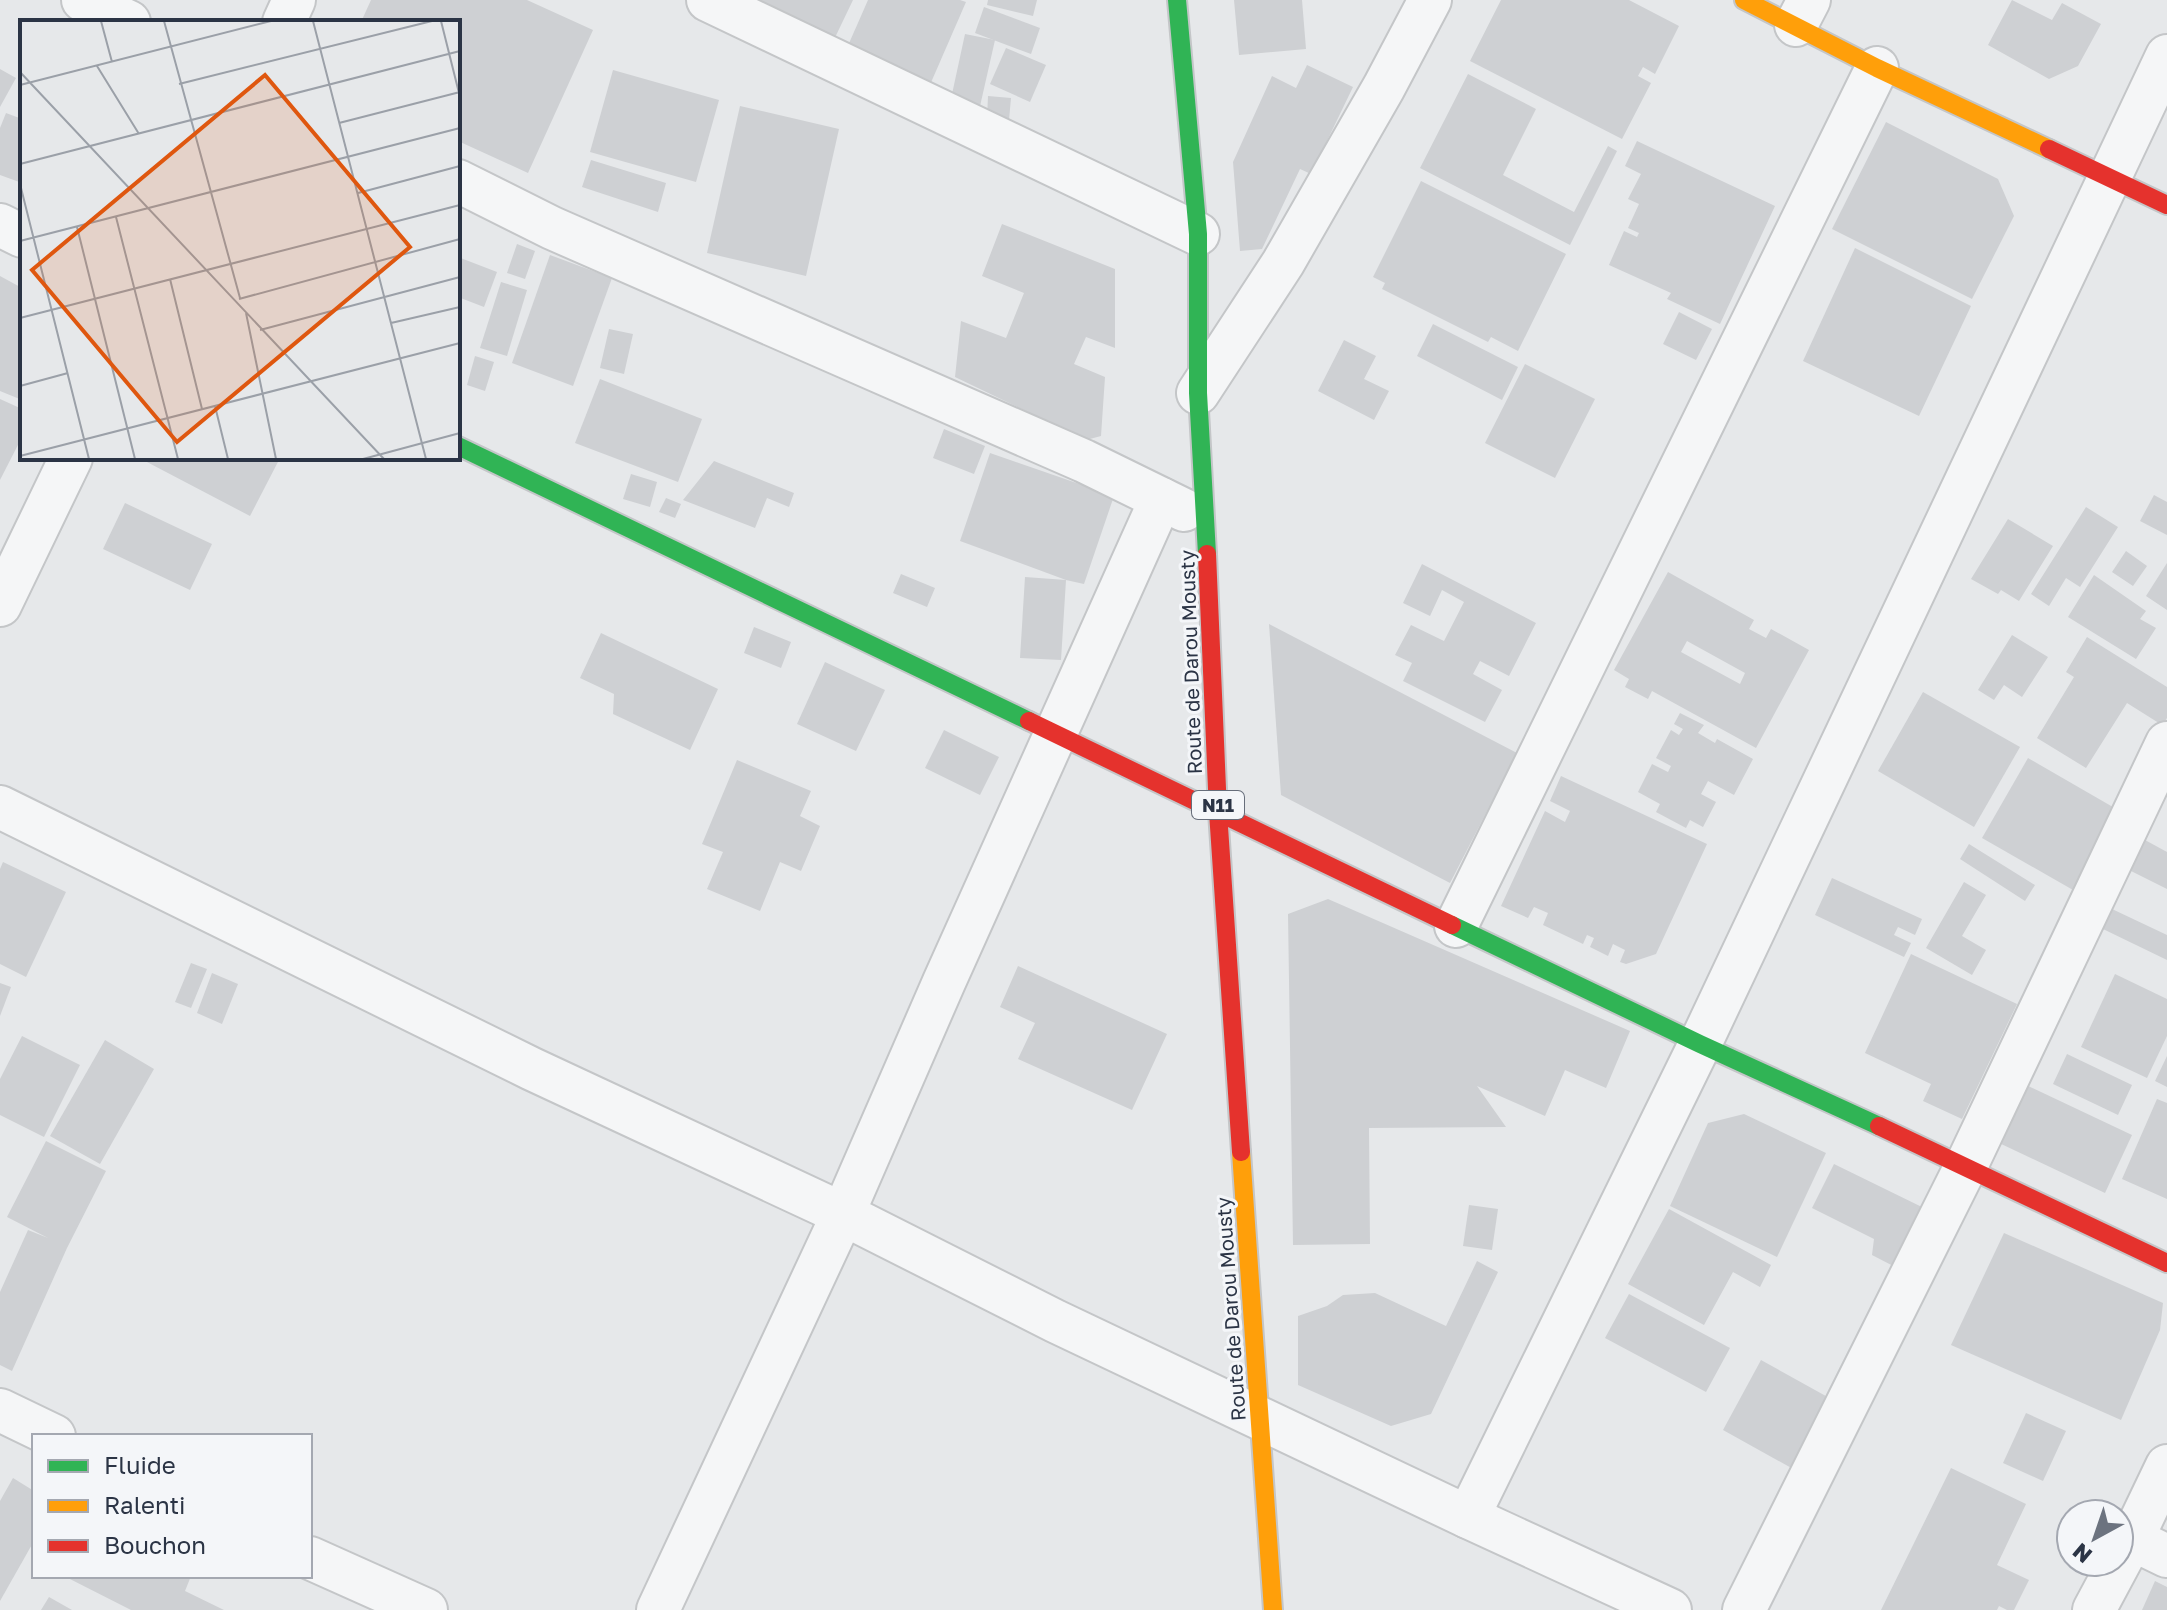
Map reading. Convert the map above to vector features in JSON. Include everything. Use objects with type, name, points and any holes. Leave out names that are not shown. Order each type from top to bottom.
[{"type":"street","points":[[83,0],[125,20]]},
{"type":"street","points":[[285,20],[294,0]]},
{"type":"street","points":[[708,0],[1198,234]]},
{"type":"street","name":"Route de Darou Mousty","points":[[1177,0],[1198,234],[1198,393],[1218,812],[1273,1610]]},
{"type":"street","points":[[1198,393],[1283,263],[1430,0]]},
{"type":"street","points":[[1744,0],[1803,13],[1877,68],[2167,205]]},
{"type":"street","points":[[1468,1517],[1700,1044],[2167,56]]},
{"type":"street","points":[[1456,926],[1877,68]]},
{"type":"street","points":[[460,182],[552,228],[1084,461],[1206,521]]},
{"type":"street","points":[[0,225],[20,235]]},
{"type":"street","points":[[460,447],[1700,1044],[1966,1166],[2167,1263]]},
{"type":"street","points":[[0,605],[16,528],[69,460]]},
{"type":"street","points":[[658,1610],[843,1214],[1054,733],[1161,499]]},
{"type":"street","points":[[1744,1610],[1966,1166],[2167,743]]},
{"type":"street","points":[[0,807],[532,1069],[843,1214],[1055,1321],[1670,1610]]},
{"type":"street","points":[[0,1410],[50,1434]]},
{"type":"street","points":[[2094,1610],[2149,1548],[2167,1466]]},
{"type":"street","points":[[312,1559],[426,1610]]},
{"type":"building","points":[[371,0],[527,0],[593,30],[528,173],[460,142],[460,20],[362,20]]},
{"type":"building","points":[[731,0],[853,0],[830,48]]},
{"type":"building","points":[[868,0],[966,2],[926,94],[843,57]]},
{"type":"building","points":[[988,0],[1037,0],[1033,16],[987,5]]},
{"type":"building","points":[[1234,0],[1302,0],[1306,49],[1239,55]]},
{"type":"building","points":[[1501,0],[1629,0],[1679,26],[1655,74],[1643,67],[1638,76],[1651,83],[1622,139],[1470,61]]},
{"type":"building","points":[[2012,0],[2052,20],[2062,3],[2101,24],[2078,66],[2049,79],[1988,45]]},
{"type":"building","points":[[984,7],[1040,28],[1031,54],[975,33]]},
{"type":"building","points":[[965,34],[995,40],[978,115],[949,108]]},
{"type":"building","points":[[1006,48],[1046,65],[1030,102],[990,84]]},
{"type":"building","points":[[1307,65],[1353,87],[1311,174],[1300,169],[1262,249],[1240,251],[1233,162],[1272,76],[1296,88]]},
{"type":"building","points":[[0,69],[16,78],[0,107]]},
{"type":"building","points":[[613,70],[719,100],[696,182],[590,152]]},
{"type":"building","points":[[1468,74],[1536,109],[1503,175],[1574,212],[1608,146],[1617,151],[1570,245],[1420,168]]},
{"type":"building","points":[[988,96],[1011,98],[1009,120],[987,119]]},
{"type":"building","points":[[740,106],[839,129],[806,276],[707,253]]},
{"type":"building","points":[[6,113],[20,118],[20,182],[0,175],[0,128]]},
{"type":"building","points":[[1886,122],[1998,179],[2014,216],[1972,299],[1832,229]]},
{"type":"building","points":[[1637,141],[1775,206],[1720,324],[1667,299],[1671,293],[1609,265],[1624,231],[1637,237],[1639,233],[1628,228],[1639,204],[1628,199],[1641,174],[1625,166]]},
{"type":"building","points":[[591,160],[666,183],[658,212],[582,187]]},
{"type":"building","points":[[1421,181],[1566,254],[1518,351],[1491,337],[1488,342],[1382,289],[1385,283],[1373,277]]},
{"type":"building","points":[[1002,224],[1115,269],[1115,348],[1086,337],[1074,364],[1105,377],[1101,436],[1086,440],[955,377],[961,321],[1006,338],[1024,293],[982,276]]},
{"type":"building","points":[[517,244],[535,251],[525,279],[507,273]]},
{"type":"building","points":[[1855,248],[1971,306],[1919,416],[1803,361]]},
{"type":"building","points":[[550,255],[612,278],[573,386],[512,363]]},
{"type":"building","points":[[460,258],[497,272],[484,307],[460,298]]},
{"type":"building","points":[[0,276],[20,287],[20,399],[0,391]]},
{"type":"building","points":[[501,282],[527,290],[507,356],[480,348]]},
{"type":"building","points":[[1679,312],[1712,329],[1696,360],[1663,344]]},
{"type":"building","points":[[1433,324],[1518,367],[1502,400],[1417,356]]},
{"type":"building","points":[[609,329],[633,334],[624,374],[600,368]]},
{"type":"building","points":[[1344,340],[1376,356],[1364,379],[1389,391],[1374,420],[1318,391]]},
{"type":"building","points":[[475,356],[494,362],[485,391],[467,385]]},
{"type":"building","points":[[1525,364],[1595,399],[1555,478],[1485,443]]},
{"type":"building","points":[[600,379],[702,419],[678,482],[575,443]]},
{"type":"building","points":[[0,399],[20,408],[20,441],[0,480]]},
{"type":"building","points":[[944,429],[985,446],[974,474],[933,458]]},
{"type":"building","points":[[990,453],[1114,496],[1084,584],[960,541]]},
{"type":"building","points":[[146,460],[279,460],[250,516]]},
{"type":"building","points":[[714,461],[794,493],[789,507],[767,498],[755,528],[683,500]]},
{"type":"building","points":[[631,474],[657,482],[650,507],[623,499]]},
{"type":"building","points":[[2154,495],[2167,502],[2167,535],[2140,521]]},
{"type":"building","points":[[666,498],[681,504],[675,518],[659,512]]},
{"type":"building","points":[[125,503],[212,544],[190,590],[103,549]]},
{"type":"building","points":[[2086,507],[2118,527],[2080,587],[2066,578],[2049,606],[2031,594]]},
{"type":"building","points":[[2008,519],[2053,546],[2019,601],[2001,590],[1998,594],[1971,579]]},
{"type":"building","points":[[2126,551],[2147,566],[2133,586],[2112,572]]},
{"type":"building","points":[[2167,563],[2167,610],[2146,596]]},
{"type":"building","points":[[1422,564],[1536,623],[1509,676],[1480,661],[1473,674],[1502,690],[1485,722],[1403,681],[1412,663],[1395,655],[1411,625],[1444,641],[1464,602],[1442,590],[1430,616],[1403,603]]},
{"type":"building","points":[[1668,572],[1754,620],[1749,629],[1766,638],[1771,629],[1809,650],[1756,748],[1652,691],[1648,699],[1625,687],[1629,679],[1614,670]],"holes":[[[1687,641],[1745,673],[1740,684],[1681,652]]]},
{"type":"building","points":[[901,574],[935,588],[927,607],[893,593]]},
{"type":"building","points":[[2094,575],[2146,611],[2140,619],[2156,628],[2136,659],[2068,617]]},
{"type":"building","points":[[1025,577],[1066,580],[1061,660],[1020,658]]},
{"type":"building","points":[[1269,624],[1517,753],[1450,883],[1281,795]]},
{"type":"building","points":[[754,627],[791,642],[781,668],[744,653]]},
{"type":"building","points":[[601,633],[718,689],[690,750],[613,714],[614,694],[580,678]]},
{"type":"building","points":[[2012,635],[2048,657],[2022,697],[2004,685],[1994,700],[1978,690]]},
{"type":"building","points":[[2087,637],[2167,687],[2167,718],[2162,725],[2127,703],[2086,768],[2037,738],[2074,677],[2066,672]]},
{"type":"building","points":[[825,662],[885,690],[856,751],[797,724]]},
{"type":"building","points":[[1923,692],[2020,747],[1974,827],[1878,771]]},
{"type":"building","points":[[1680,713],[1704,725],[1698,733],[1715,743],[1717,739],[1753,759],[1734,795],[1708,781],[1701,794],[1716,802],[1703,827],[1690,820],[1686,828],[1656,812],[1660,804],[1638,792],[1652,764],[1668,772],[1671,766],[1656,758],[1671,730],[1679,735],[1683,729],[1674,724]]},
{"type":"building","points":[[944,730],[999,757],[980,795],[925,768]]},
{"type":"building","points":[[2028,758],[2125,814],[2080,894],[1982,838]]},
{"type":"building","points":[[737,760],[811,791],[800,816],[820,826],[801,871],[780,862],[760,911],[707,889],[723,852],[702,844]]},
{"type":"building","points":[[1561,776],[1707,844],[1656,954],[1626,964],[1620,962],[1625,950],[1613,944],[1608,956],[1590,947],[1594,938],[1587,935],[1583,944],[1543,925],[1548,913],[1534,907],[1528,918],[1501,906],[1545,811],[1565,822],[1570,811],[1550,801]]},
{"type":"building","points":[[2145,840],[2167,852],[2167,889],[2129,870]]},
{"type":"building","points":[[1969,844],[2035,885],[2025,901],[1960,859]]},
{"type":"building","points":[[3,862],[66,892],[26,977],[0,964],[0,869]]},
{"type":"building","points":[[1832,878],[1922,919],[1915,935],[1898,927],[1894,935],[1911,943],[1904,957],[1815,915]]},
{"type":"building","points":[[1964,882],[1986,895],[1962,936],[1986,950],[1972,975],[1926,948]]},
{"type":"building","points":[[1328,899],[1630,1031],[1606,1088],[1565,1070],[1545,1116],[1477,1086],[1506,1127],[1369,1128],[1370,1244],[1293,1245],[1288,914]]},
{"type":"building","points":[[2112,909],[2167,935],[2167,960],[2103,929]]},
{"type":"building","points":[[1911,954],[2017,1004],[1962,1119],[1923,1101],[1931,1084],[1865,1053]]},
{"type":"building","points":[[191,963],[207,969],[191,1008],[175,1002]]},
{"type":"building","points":[[1018,966],[1167,1034],[1132,1110],[1018,1059],[1035,1023],[1000,1007]]},
{"type":"building","points":[[212,973],[238,984],[222,1024],[197,1013]]},
{"type":"building","points":[[2115,974],[2167,999],[2167,1036],[2147,1078],[2081,1047]]},
{"type":"building","points":[[0,983],[11,987],[0,1016]]},
{"type":"building","points":[[22,1036],[80,1065],[44,1137],[0,1115],[0,1079]]},
{"type":"building","points":[[105,1040],[154,1069],[100,1164],[50,1136]]},
{"type":"building","points":[[2067,1054],[2132,1085],[2118,1115],[2053,1084]]},
{"type":"building","points":[[2167,1056],[2167,1087],[2155,1081]]},
{"type":"building","points":[[2024,1084],[2132,1135],[2105,1193],[1997,1142]]},
{"type":"building","points":[[2157,1099],[2167,1103],[2167,1199],[2122,1179]]},
{"type":"building","points":[[1744,1114],[1826,1153],[1777,1257],[1670,1206],[1708,1123]]},
{"type":"building","points":[[46,1141],[106,1171],[67,1248],[12,1371],[0,1365],[0,1292],[28,1230],[48,1238],[7,1217]]},
{"type":"building","points":[[1834,1164],[1928,1210],[1899,1269],[1872,1255],[1874,1239],[1812,1208]]},
{"type":"building","points":[[1469,1205],[1498,1209],[1492,1250],[1463,1246]]},
{"type":"building","points":[[1669,1209],[1771,1265],[1760,1287],[1733,1272],[1704,1325],[1628,1284]]},
{"type":"building","points":[[2004,1233],[2163,1303],[2160,1330],[2121,1420],[1951,1345]]},
{"type":"building","points":[[1477,1261],[1498,1272],[1431,1414],[1391,1426],[1298,1385],[1298,1316],[1327,1306],[1343,1295],[1375,1293],[1446,1326]]},
{"type":"building","points":[[1629,1294],[1730,1348],[1706,1392],[1605,1338]]},
{"type":"building","points":[[1761,1360],[1833,1400],[1795,1470],[1723,1430]]},
{"type":"building","points":[[2026,1413],[2066,1431],[2043,1481],[2003,1463]]},
{"type":"building","points":[[1951,1468],[2026,1504],[1997,1565],[2029,1580],[2014,1610],[1999,1606],[1997,1610],[1881,1610]]},
{"type":"building","points":[[13,1478],[32,1490],[32,1545],[0,1601],[0,1501]]},
{"type":"building","points":[[68,1578],[190,1578],[185,1591],[224,1610],[131,1610]]},
{"type":"building","points":[[2155,1581],[2167,1587],[2167,1610],[2142,1610]]},
{"type":"building","points":[[49,1597],[72,1610],[41,1610]]},
{"type":"traffic: fast","points":[[1177,0],[1198,234],[1198,393],[1207,554]]},
{"type":"traffic: fast","points":[[460,447],[1029,721]]},
{"type":"traffic: fast","points":[[1452,925],[1879,1126]]},
{"type":"traffic: slow","points":[[1744,0],[1877,68],[2049,149]]},
{"type":"traffic: slow","points":[[1241,1152],[1273,1610]]},
{"type":"traffic: jam","points":[[2049,149],[2167,205]]},
{"type":"traffic: jam","points":[[1207,554],[1218,812],[1241,1152]]},
{"type":"traffic: jam","points":[[1029,721],[1452,925]]},
{"type":"traffic: jam","points":[[1879,1126],[2167,1263]]}]
